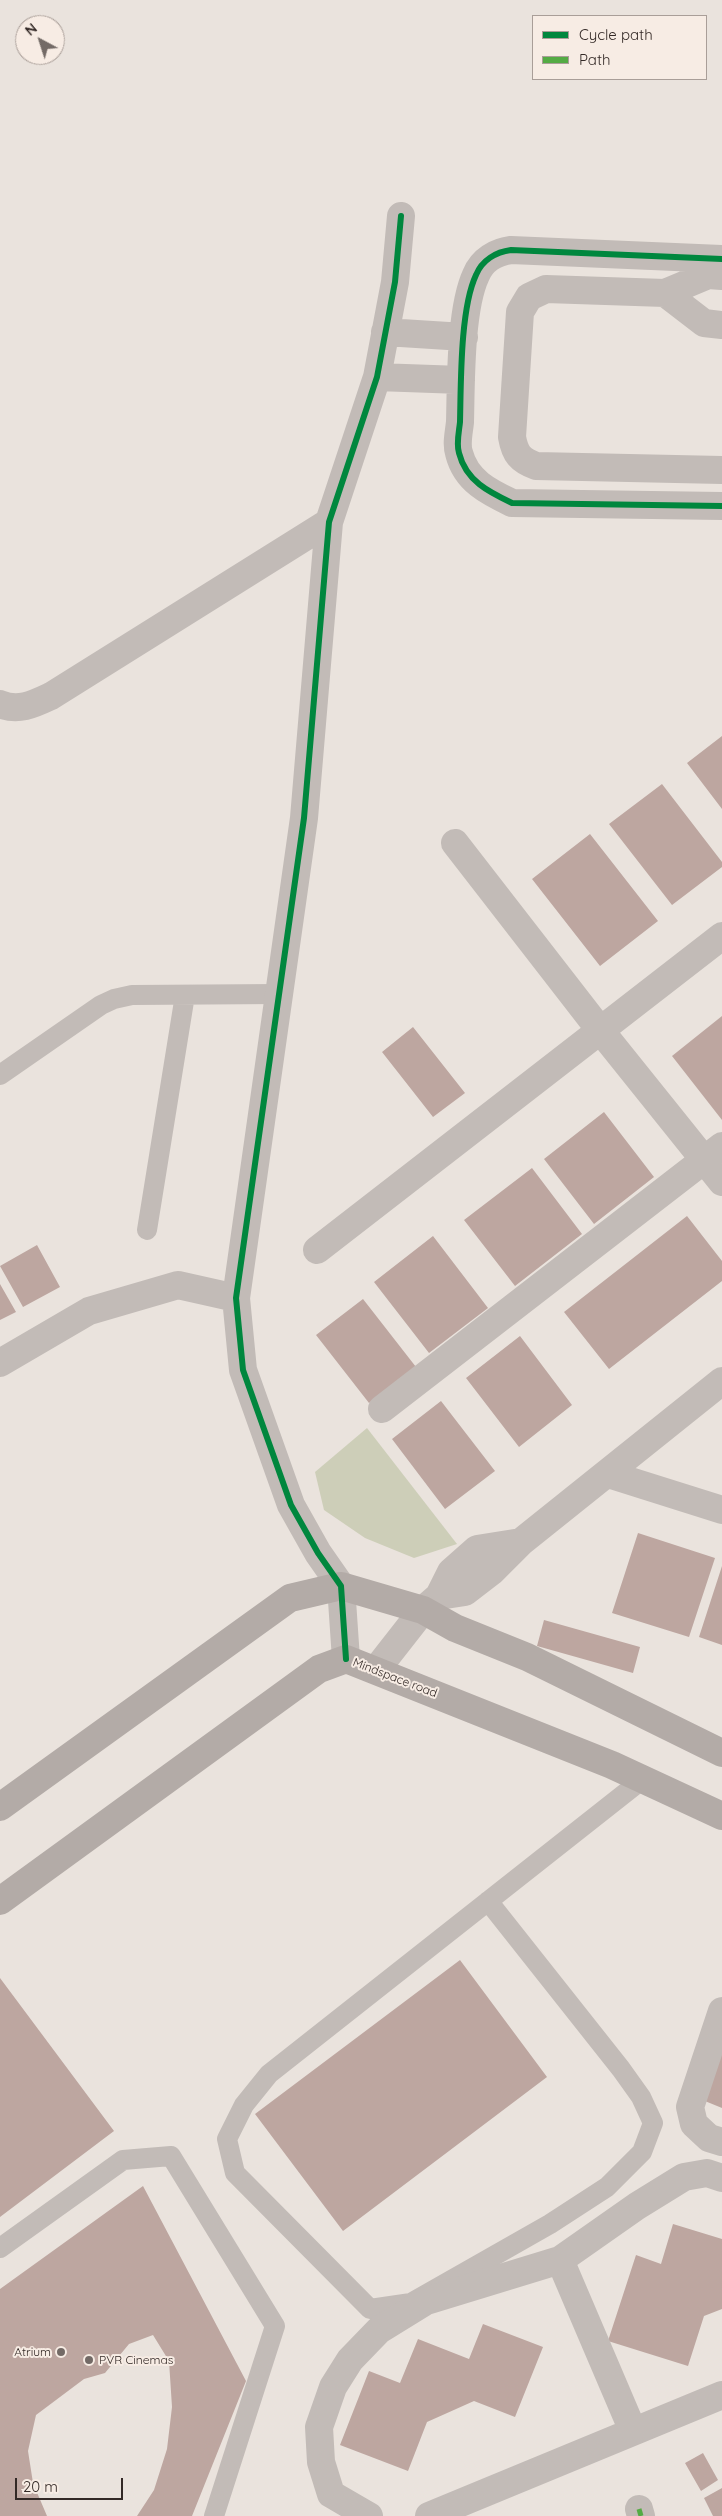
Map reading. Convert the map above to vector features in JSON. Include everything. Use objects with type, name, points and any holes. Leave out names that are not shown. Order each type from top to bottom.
[{"type":"main road","points":[[0,1807],[290,1598],[341,1586],[431,1603],[455,1628],[527,1657],[722,1753]]},
{"type":"main road","name":"Mindspace road","points":[[0,1901],[319,1669],[346,1660],[376,1670],[612,1765],[722,1816]]},
{"type":"street","points":[[346,1660],[341,1586],[318,1553],[291,1505],[243,1370],[236,1298],[304,818],[329,522],[377,377],[395,282],[401,216]]},
{"type":"street","points":[[722,259],[511,250],[497,252],[476,273],[471,290],[464,337],[458,452],[470,474],[484,490],[512,503],[714,506],[714,470],[536,466],[517,456],[512,437],[520,312],[528,297],[546,289],[665,293],[708,275],[722,276]]},
{"type":"street","points":[[665,293],[704,323],[722,325]]},
{"type":"street","points":[[386,332],[464,337]]},
{"type":"street","points":[[377,377],[461,380]]},
{"type":"street","points":[[3,711],[30,706],[51,696],[329,522]]},
{"type":"street","points":[[455,843],[600,1030],[713,1153],[722,1182]]},
{"type":"street","points":[[317,1250],[722,936]]},
{"type":"street","points":[[382,1409],[713,1153]]},
{"type":"street","points":[[0,1363],[89,1310],[178,1285],[236,1298]]},
{"type":"street","points":[[376,1670],[431,1603],[465,1592],[491,1572],[521,1542],[722,1381]]},
{"type":"street","points":[[608,1474],[722,1510]]},
{"type":"street","points":[[722,2011],[690,2107],[694,2124],[709,2138],[722,2142]]},
{"type":"street","points":[[368,2516],[331,2494],[321,2462],[320,2426],[333,2387],[350,2360],[379,2330],[426,2301],[560,2260],[637,2206],[684,2177],[707,2172],[722,2178]]},
{"type":"street","points":[[560,2260],[633,2431]]},
{"type":"street","points":[[429,2516],[722,2396]]},
{"type":"lane","points":[[0,1075],[101,1005],[114,999],[132,995],[279,994]]},
{"type":"lane","points":[[146,1230],[185,996]]},
{"type":"lane","points":[[488,1901],[621,2068],[641,2096],[653,2123],[642,2152],[607,2187],[550,2224],[411,2303],[370,2309],[235,2173],[227,2139],[244,2105],[269,2074],[488,1901],[643,1779]]},
{"type":"lane","points":[[0,2248],[123,2160],[171,2156],[275,2326],[214,2516]]},
{"type":"green space","points":[[367,1428],[457,1544],[414,1558],[365,1538],[324,1510],[315,1472]]},
{"type":"building","points":[[722,736],[722,809],[687,763]]},
{"type":"building","points":[[662,784],[722,862],[722,867],[672,905],[609,824]]},
{"type":"building","points":[[590,834],[658,921],[600,966],[532,879]]},
{"type":"building","points":[[722,1016],[722,1120],[672,1056]]},
{"type":"building","points":[[413,1027],[465,1093],[433,1117],[382,1052]]},
{"type":"building","points":[[604,1112],[654,1177],[594,1224],[544,1159]]},
{"type":"building","points":[[532,1168],[582,1234],[515,1286],[464,1220]]},
{"type":"building","points":[[687,1216],[722,1261],[722,1281],[609,1369],[564,1312]]},
{"type":"building","points":[[433,1236],[488,1308],[429,1353],[374,1282]]},
{"type":"building","points":[[37,1245],[60,1287],[23,1307],[0,1266]]},
{"type":"building","points":[[0,1284],[16,1312],[0,1320]]},
{"type":"building","points":[[363,1299],[416,1367],[369,1403],[316,1335]]},
{"type":"building","points":[[520,1336],[572,1405],[519,1447],[466,1378]]},
{"type":"building","points":[[441,1401],[495,1471],[445,1509],[392,1439]]},
{"type":"building","points":[[638,1533],[715,1558],[689,1637],[612,1613]]},
{"type":"building","points":[[722,1566],[722,1645],[699,1637]]},
{"type":"building","points":[[544,1620],[640,1647],[633,1673],[537,1646]]},
{"type":"building","points":[[460,1960],[547,2077],[343,2231],[255,2114]]},
{"type":"building","points":[[0,1978],[114,2131],[0,2217]]},
{"type":"building","points":[[722,2045],[722,2108],[700,2099]]},
{"type":"building","name":"Atrium","points":[[143,2186],[246,2381],[192,2516],[137,2516],[154,2490],[167,2449],[172,2407],[169,2361],[153,2335],[129,2344],[105,2373],[84,2379],[36,2415],[28,2451],[33,2483],[47,2516],[0,2516],[0,2289]]},
{"type":"building","points":[[673,2224],[722,2239],[722,2309],[704,2316],[688,2366],[608,2341],[636,2255],[661,2264]]},
{"type":"building","points":[[483,2324],[543,2347],[515,2417],[474,2401],[427,2422],[408,2471],[340,2445],[369,2371],[400,2383],[418,2339],[469,2359]]},
{"type":"building","points":[[703,2453],[718,2480],[701,2491],[685,2463]]},
{"type":"building","points":[[722,2488],[722,2516],[713,2516],[704,2498]]},
{"type":"marked path","points":[[639,2509],[641,2516]]},
{"type":"cycle path","points":[[346,1659],[341,1586],[318,1553],[291,1505],[243,1370],[236,1298],[304,818],[329,522],[377,377],[395,282],[401,216]]},
{"type":"cycle path","points":[[722,259],[511,250],[490,258],[482,265],[476,275],[467,307],[462,347],[458,442],[462,463],[473,478],[487,490],[512,503],[722,506]]},
{"type":"place","name":"Atrium","points":[[61,2352]]},
{"type":"place","name":"PVR Cinemas","points":[[89,2360]]}]
